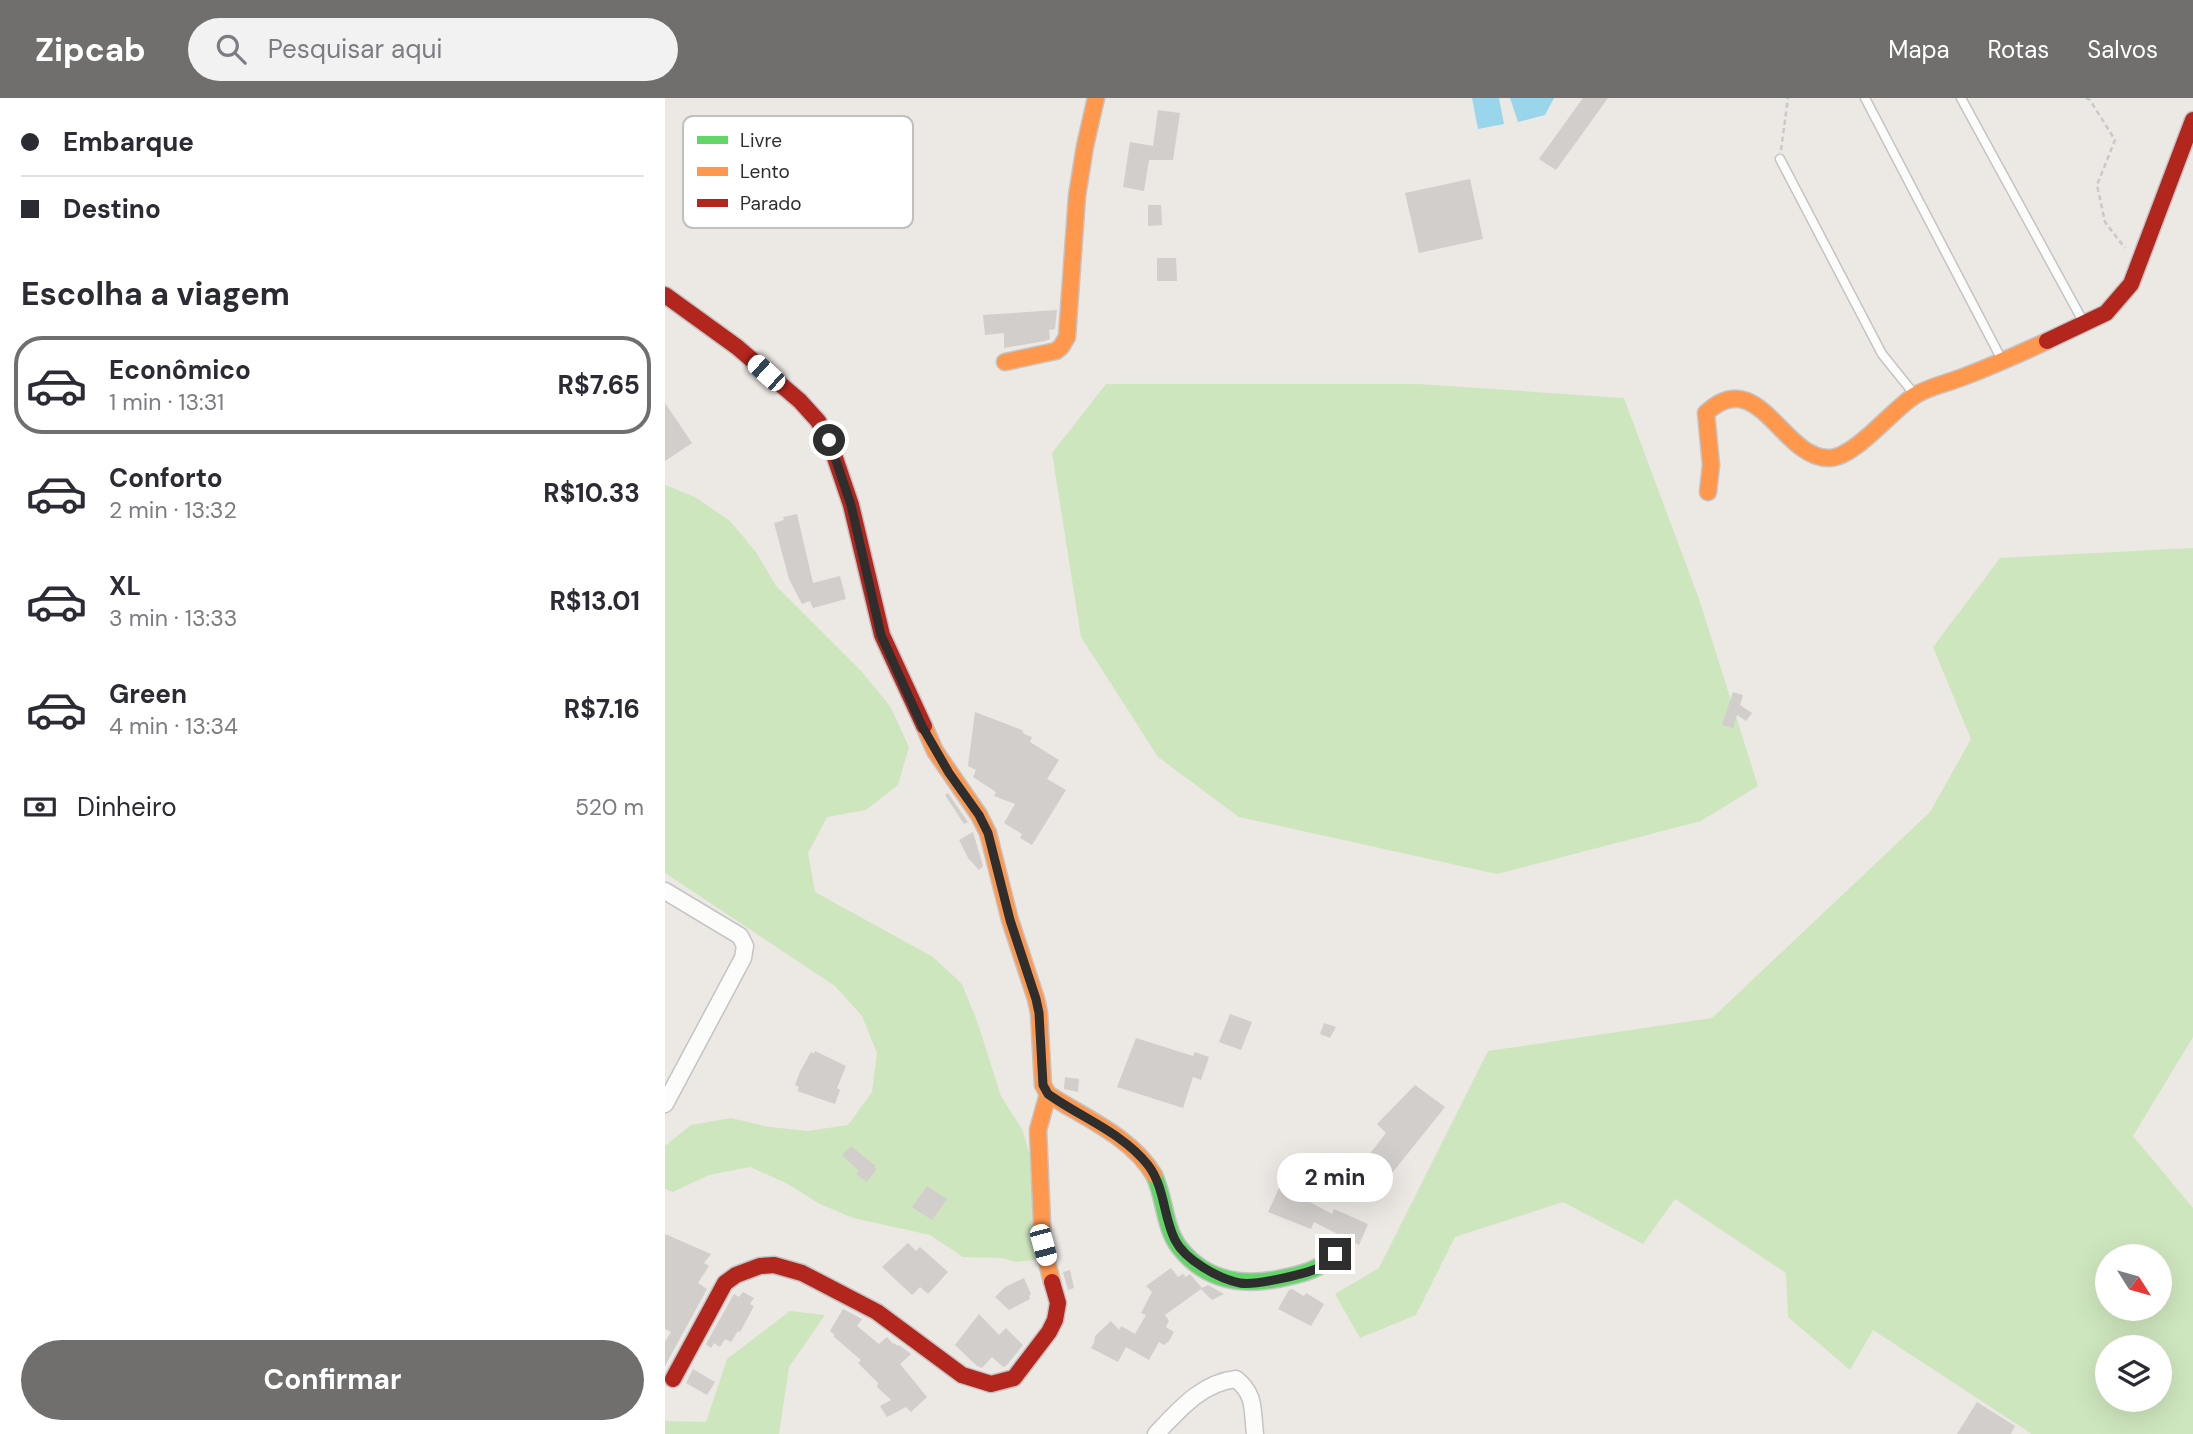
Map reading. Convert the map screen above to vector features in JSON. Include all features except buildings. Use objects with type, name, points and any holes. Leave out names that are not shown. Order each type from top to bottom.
[{"type":"street","points":[[1005,362],[1059,349],[1065,342],[1069,319],[1076,204],[1088,126],[1096,98]]},
{"type":"street","points":[[1708,492],[1711,465],[1706,414],[1712,404],[1723,398],[1751,403],[1765,412],[1811,455],[1826,459],[1842,457],[1915,395],[2003,362],[2106,313],[2131,284],[2193,120]]},
{"type":"street","points":[[665,295],[737,347],[800,401],[818,421],[829,440],[851,505],[881,635],[929,740],[988,833],[1010,920],[1036,999],[1043,1085],[1048,1094],[1131,1148],[1149,1167],[1164,1199],[1176,1242],[1189,1259],[1226,1278],[1248,1284],[1312,1270],[1323,1266],[1335,1254]]},
{"type":"street","points":[[665,891],[740,936],[745,946],[743,958],[665,1104]]},
{"type":"street","points":[[673,1379],[725,1283],[736,1275],[760,1266],[774,1265],[802,1273],[877,1312],[962,1375],[991,1384],[1014,1378],[1049,1332],[1055,1320],[1058,1303],[1043,1245],[1038,1130],[1048,1094]]},
{"type":"street","points":[[1156,1434],[1195,1394],[1223,1381],[1236,1379],[1247,1388],[1253,1400],[1255,1434]]},
{"type":"lane","points":[[1865,98],[2003,362]]},
{"type":"lane","points":[[1961,98],[2084,323]]},
{"type":"lane","points":[[1780,159],[1882,354],[1915,395]]},
{"type":"path","points":[[1780,159],[1788,98]]},
{"type":"path","points":[[2085,98],[2090,100],[2115,140],[2097,186],[2105,222],[2138,265]]},
{"type":"green space","points":[[1106,384],[1418,384],[1624,398],[1699,599],[1758,786],[1701,821],[1497,874],[1239,817],[1158,757],[1081,637],[1052,453]]},
{"type":"green space","points":[[665,485],[695,497],[730,521],[756,552],[776,586],[862,672],[890,706],[909,747],[898,785],[866,810],[827,817],[808,853],[815,892],[933,957],[962,984],[1001,1096],[1022,1129],[1030,1155],[1042,1259],[1015,1262],[1003,1258],[963,1257],[930,1235],[853,1218],[750,1167],[709,1175],[673,1192],[665,1189],[665,1146],[691,1125],[731,1118],[769,1127],[808,1131],[848,1125],[872,1092],[877,1053],[862,1016],[835,986],[665,873]]},
{"type":"green space","points":[[2193,548],[2193,1037],[2133,1136],[2193,1208],[2193,1434],[2032,1434],[1873,1330],[1850,1370],[1788,1317],[1786,1273],[1675,1199],[1643,1244],[1563,1202],[1455,1237],[1416,1315],[1360,1338],[1335,1294],[1379,1268],[1488,1051],[1712,1018],[1930,812],[1971,739],[1933,647],[2000,558]]},
{"type":"green space","points":[[790,1311],[825,1315],[789,1367],[779,1434],[665,1434],[665,1421],[706,1422],[727,1359]]},
{"type":"water","points":[[1472,98],[1499,98],[1504,124],[1478,129]]},
{"type":"water","points":[[1510,98],[1554,98],[1545,115],[1518,122]]},
{"type":"traffic: fast","points":[[1154,1175],[1174,1239],[1190,1259],[1215,1275],[1242,1281],[1272,1280],[1313,1269],[1335,1254]]},
{"type":"traffic: slow","points":[[1005,362],[1056,351],[1067,337],[1077,196],[1096,98]]},
{"type":"traffic: slow","points":[[1708,492],[1711,465],[1706,413],[1725,401],[1741,399],[1756,406],[1798,445],[1813,455],[1830,458],[1850,450],[1920,393],[2047,341]]},
{"type":"traffic: slow","points":[[924,726],[935,751],[979,815],[988,833],[1010,920],[1036,999],[1043,1085],[1048,1094],[1106,1129],[1133,1149],[1154,1175]]},
{"type":"traffic: slow","points":[[1048,1094],[1038,1130],[1043,1246],[1052,1282]]},
{"type":"traffic: jam","points":[[2047,341],[2106,313],[2131,284],[2193,120]]},
{"type":"traffic: jam","points":[[665,295],[737,347],[800,401],[818,421],[829,440],[851,505],[882,635],[924,726]]},
{"type":"traffic: jam","points":[[673,1379],[725,1283],[736,1275],[760,1266],[774,1265],[802,1273],[877,1312],[962,1375],[991,1384],[1014,1378],[1049,1332],[1055,1320],[1058,1303],[1052,1282]]},
{"type":"route","points":[[829,440],[851,505],[881,635],[935,751],[979,815],[988,833],[1010,920],[1036,999],[1043,1085],[1048,1094],[1131,1148],[1149,1167],[1164,1199],[1176,1242],[1189,1259],[1226,1278],[1248,1284],[1312,1270],[1323,1266],[1335,1254]]}]
